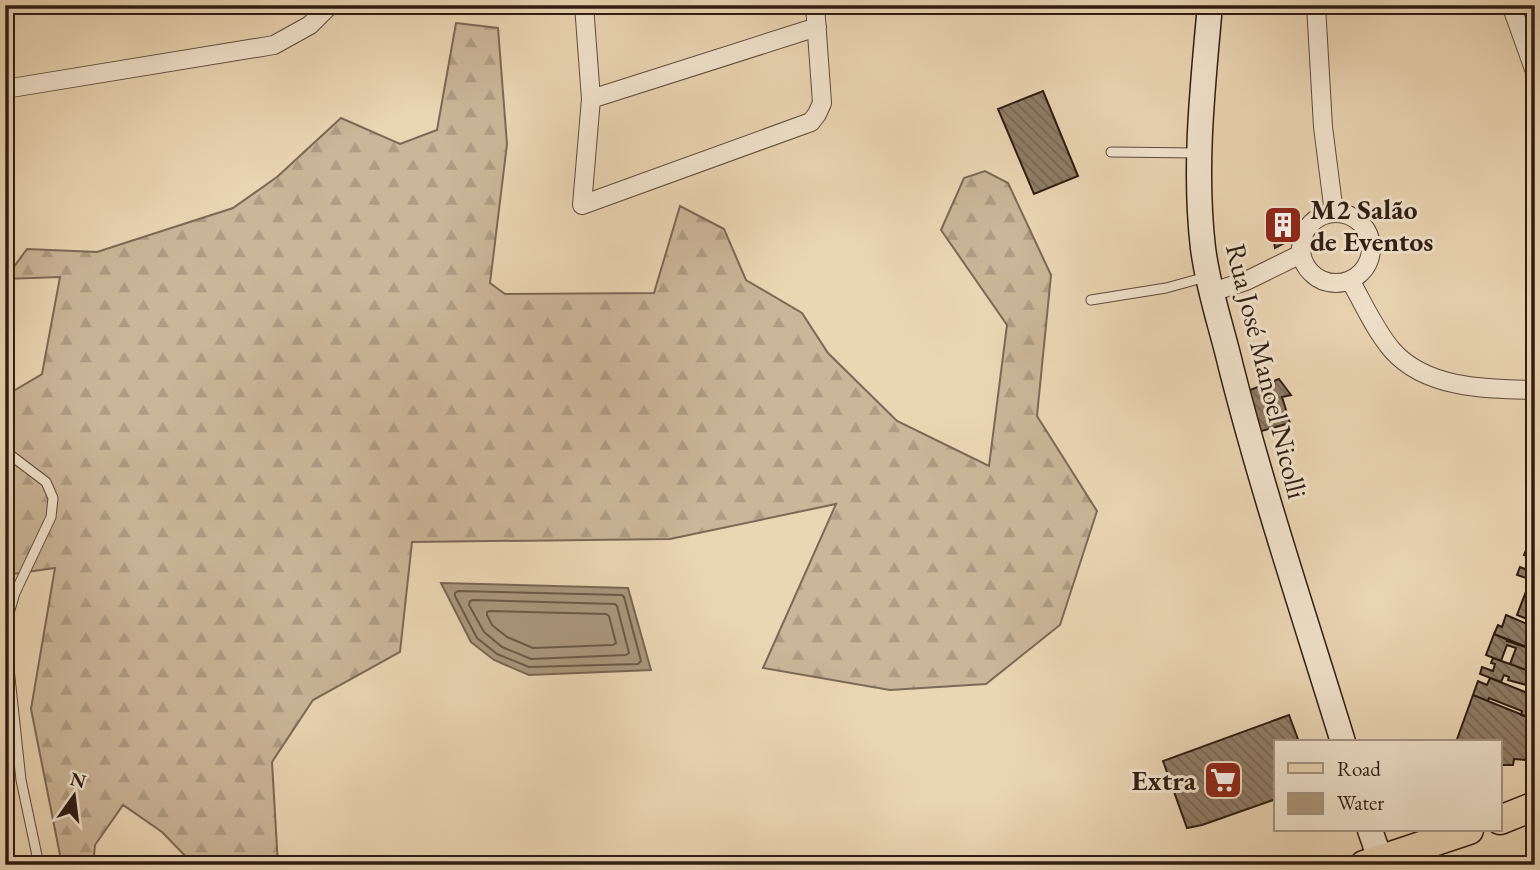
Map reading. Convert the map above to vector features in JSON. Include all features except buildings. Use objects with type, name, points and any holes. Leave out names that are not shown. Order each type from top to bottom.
[{"type":"main road","name":"Rua José Manoel Nicolli","points":[[1209,5],[1199,153],[1199,203],[1204,251],[1251,444],[1342,740]]},
{"type":"main road","points":[[1502,819],[1535,806]]},
{"type":"main road","points":[[1370,832],[1372,862],[1463,832]]},
{"type":"street","points":[[5,89],[274,45],[310,25],[330,5]]},
{"type":"street","points":[[584,5],[591,99],[582,205],[811,122],[822,103],[816,5]]},
{"type":"street","points":[[1316,5],[1323,127],[1334,213]]},
{"type":"street","points":[[1513,7],[1535,72]]},
{"type":"street","points":[[591,99],[817,27]]},
{"type":"street","points":[[1334,213],[1355,219],[1363,226],[1371,245],[1370,256],[1360,274],[1340,283],[1319,279],[1304,264],[1301,254],[1304,233],[1312,222],[1322,215],[1334,213]]},
{"type":"street","points":[[1210,284],[1246,281],[1301,254]]},
{"type":"street","points":[[1350,280],[1384,339],[1394,352],[1416,369],[1461,385],[1535,390]]},
{"type":"lane","points":[[1111,152],[1199,153]]},
{"type":"lane","points":[[1091,300],[1210,284]]},
{"type":"lane","points":[[5,451],[46,482],[52,498],[51,517],[15,593],[7,620],[9,668],[21,780],[39,865]]},
{"type":"green space","points":[[456,23],[498,28],[507,144],[490,283],[505,294],[654,293],[680,206],[724,229],[746,280],[802,313],[828,353],[897,421],[989,466],[1007,325],[941,230],[964,178],[985,171],[1008,183],[1051,275],[1037,416],[1097,511],[1060,625],[986,684],[890,690],[763,668],[836,504],[670,539],[412,542],[400,652],[313,700],[272,762],[278,865],[194,865],[162,832],[123,805],[95,845],[93,865],[62,865],[31,709],[55,568],[5,575],[5,396],[42,374],[60,277],[5,279],[27,249],[97,252],[233,208],[277,177],[341,118],[400,144],[437,130]]},
{"type":"water","points":[[441,583],[628,588],[651,670],[529,675],[494,660],[471,642]]},
{"type":"place","name":"M2 Salão de Eventos","points":[[1283,225]]},
{"type":"place","name":"Extra","points":[[1223,780]]}]
